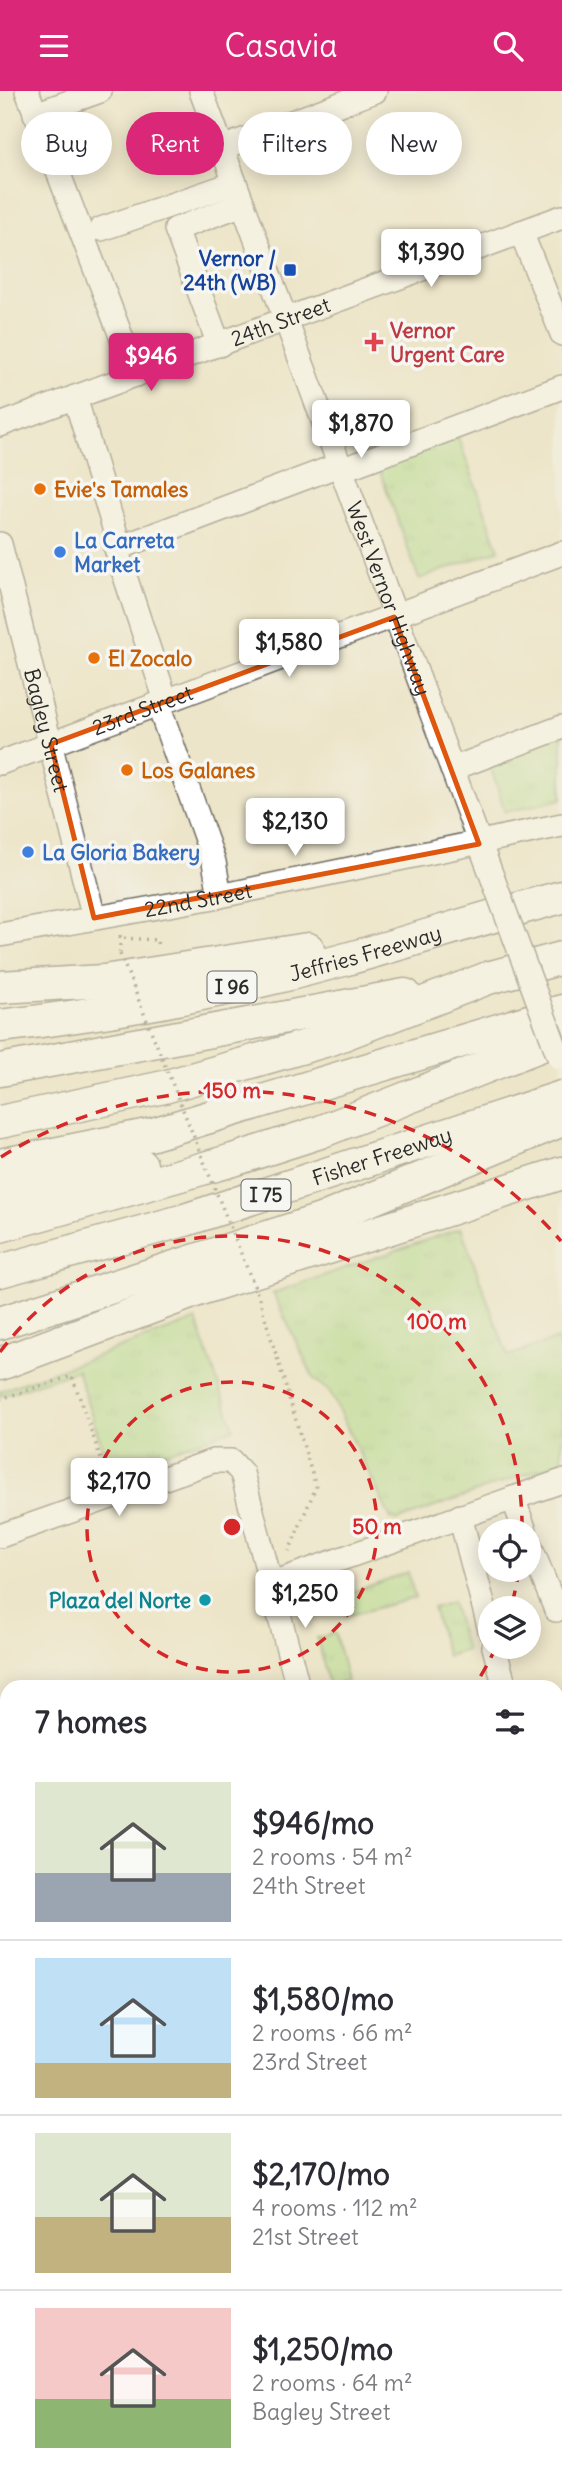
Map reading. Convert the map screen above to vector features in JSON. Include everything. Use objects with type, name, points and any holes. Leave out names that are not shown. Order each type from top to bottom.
[{"type":"highway","name":"Jeffries Freeway","points":[[0,1026],[54,1020],[200,995],[343,960],[458,924],[562,897]]},
{"type":"highway","points":[[0,987],[104,981],[153,975],[458,924]]},
{"type":"highway","points":[[0,1070],[488,978],[562,958]]},
{"type":"highway","points":[[0,1122],[164,1087],[331,1039],[488,978]]},
{"type":"highway","points":[[0,1165],[153,1134],[562,1011]]},
{"type":"highway","points":[[0,1226],[246,1156],[320,1132],[433,1085],[562,1037]]},
{"type":"highway","points":[[0,1196],[214,1146],[433,1085]]},
{"type":"highway","name":"Fisher Freeway","points":[[0,1271],[80,1252],[185,1220],[562,1097]]},
{"type":"highway","points":[[0,1323],[321,1220],[562,1120]]},
{"type":"highway","points":[[0,1364],[203,1287],[562,1173]]},
{"type":"street","points":[[27,91],[34,112]]},
{"type":"street","points":[[41,112],[100,91]]},
{"type":"street","name":"West Vernor Highway","points":[[201,91],[209,112]]},
{"type":"street","points":[[224,147],[347,96],[375,91]]},
{"type":"street","name":"West Vernor Highway","points":[[224,153],[562,1064]]},
{"type":"street","points":[[58,175],[135,375]]},
{"type":"street","points":[[102,229],[239,194]]},
{"type":"street","points":[[219,345],[176,229],[239,194]]},
{"type":"street","name":"24th Street","points":[[0,425],[562,217]]},
{"type":"street","points":[[521,232],[562,334]]},
{"type":"street","points":[[220,896],[214,862],[162,703],[116,549],[562,387]]},
{"type":"street","points":[[75,397],[120,548]]},
{"type":"street","name":"Bagley Street","points":[[0,544],[6,595],[51,744],[94,918]]},
{"type":"street","name":"23rd Street","points":[[0,763],[562,553]]},
{"type":"street","points":[[452,769],[562,727]]},
{"type":"street","name":"22nd Street","points":[[0,935],[220,896],[562,825]]},
{"type":"street","points":[[0,1536],[213,1461],[231,1461],[242,1473],[296,1680]]},
{"type":"street","points":[[270,1584],[562,1481]]},
{"type":"street","points":[[513,1498],[521,1519]]},
{"type":"street","points":[[460,1516],[481,1596]]},
{"type":"street","points":[[541,1569],[560,1614]]},
{"type":"street","points":[[497,1659],[503,1680]]},
{"type":"path","points":[[120,926],[120,954],[259,1298],[316,1487],[289,1551]]},
{"type":"path","points":[[120,938],[158,940],[158,948],[145,950]]},
{"type":"path","points":[[120,954],[132,952]]},
{"type":"path","points":[[0,1399],[72,1376],[107,1476]]},
{"type":"highlighted area","points":[[394,617],[479,844],[94,918],[51,744]]},
{"type":"green space","points":[[458,437],[499,550],[419,579],[378,466]]},
{"type":"green space","points":[[562,732],[562,799],[505,812],[488,759]]},
{"type":"green space","points":[[461,1228],[508,1356],[557,1339],[562,1353],[562,1461],[396,1521],[391,1519],[330,1392],[314,1379],[273,1293]]},
{"type":"green space","points":[[196,1320],[234,1429],[110,1472],[77,1370],[0,1396],[0,1391]]},
{"type":"green space","points":[[408,1572],[415,1598],[346,1616],[341,1596]]},
{"type":"green space","points":[[452,1602],[466,1650],[447,1656],[433,1608]]},
{"type":"green space","points":[[335,1633],[347,1680],[328,1680],[317,1638]]},
{"type":"place","name":"Vernor / 24th (WB)","points":[[290,270]]},
{"type":"place","name":"Vernor Urgent Care","points":[[374,342]]},
{"type":"place","name":"Evie's Tamales","points":[[40,489]]},
{"type":"place","name":"La Carreta Market","points":[[60,552]]},
{"type":"place","name":"El Zocalo","points":[[94,658]]},
{"type":"place","name":"Los Galanes","points":[[127,770]]},
{"type":"place","name":"La Gloria Bakery","points":[[28,852]]},
{"type":"place","name":"Plaza del Norte","points":[[205,1600]]}]
